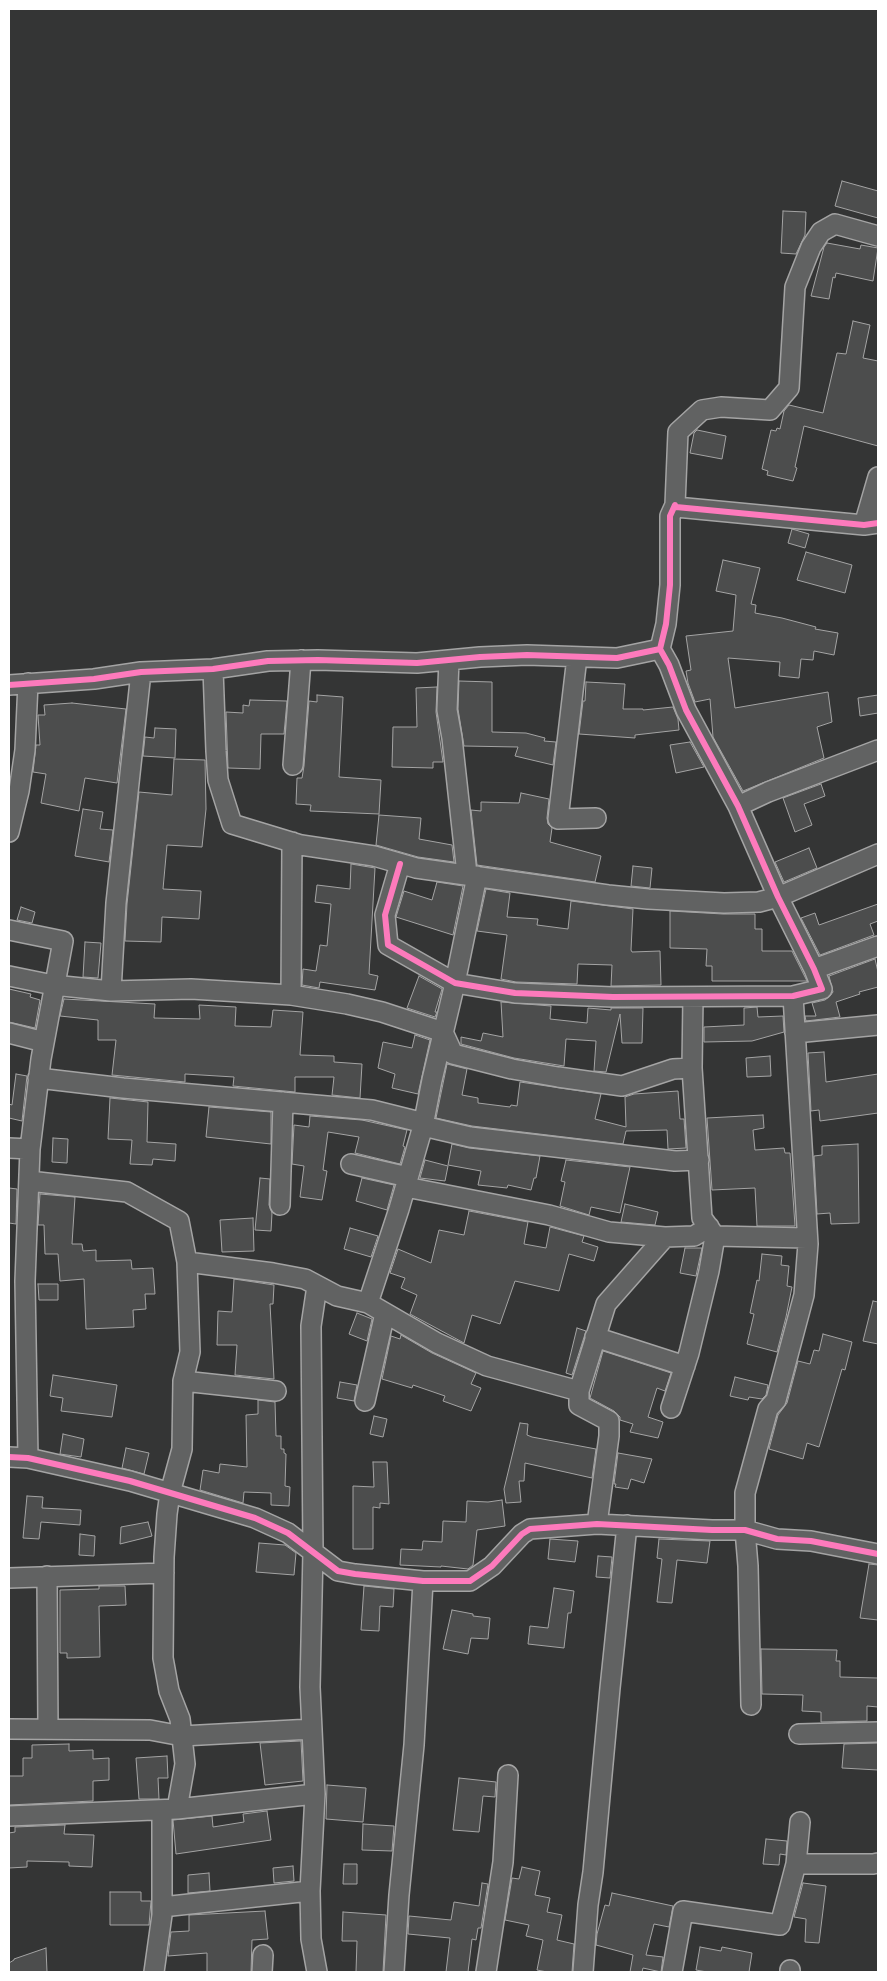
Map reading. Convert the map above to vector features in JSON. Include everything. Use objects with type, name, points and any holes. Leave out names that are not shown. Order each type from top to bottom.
[{"type":"street","points":[[400,864],[385,915],[388,945],[455,983],[515,993],[613,997],[792,996],[822,990],[738,806],[686,710],[669,665],[660,648],[666,624],[670,585],[670,516],[675,506],[678,432],[702,410],[721,407],[770,410],[789,388],[795,287],[811,247],[821,232],[835,224],[878,236]]},
{"type":"street","points":[[675,506],[871,524],[878,477]]},
{"type":"street","points":[[9,685],[94,679],[141,672],[213,669],[268,661],[418,663],[528,655],[618,658],[660,648]]},
{"type":"street","points":[[577,656],[558,819],[596,818]]},
{"type":"street","points":[[293,765],[301,660]]},
{"type":"street","points":[[368,1303],[407,1182],[423,1124],[455,983],[472,875],[452,738],[446,710],[449,660]]},
{"type":"street","points":[[213,669],[218,780],[232,824],[292,842],[374,856],[416,868],[648,899],[733,903],[759,902],[778,897],[878,854]]},
{"type":"street","points":[[112,991],[116,903],[141,672]]},
{"type":"street","points":[[9,832],[19,791],[25,750],[28,684]]},
{"type":"street","points":[[738,806],[768,792],[878,750]]},
{"type":"street","points":[[291,995],[292,842]]},
{"type":"street","points":[[9,930],[63,941],[38,1078],[30,1149],[26,1281],[28,1458]]},
{"type":"street","points":[[814,969],[878,946]]},
{"type":"street","points":[[9,976],[54,985],[112,991],[191,989],[291,995],[382,1012],[443,1032],[453,1054],[512,1069],[622,1086],[673,1069],[692,1068]]},
{"type":"street","points":[[750,1704],[745,1493],[768,1409],[776,1400],[804,1295],[807,1238],[792,996]]},
{"type":"street","points":[[672,1408],[685,1366],[709,1271],[712,1231],[702,1218],[692,1068],[693,997]]},
{"type":"street","points":[[795,1033],[878,1025]]},
{"type":"street","points":[[9,1033],[44,1042]]},
{"type":"street","points":[[38,1078],[123,1088],[372,1110],[470,1137],[675,1161],[698,1160]]},
{"type":"street","points":[[280,1205],[283,1102]]},
{"type":"street","points":[[9,1148],[30,1149]]},
{"type":"street","points":[[351,1164],[407,1182],[540,1213],[609,1232],[665,1237],[694,1236],[712,1231],[807,1238]]},
{"type":"street","points":[[29,1182],[127,1192],[179,1222],[188,1262],[190,1352],[183,1381],[182,1448],[170,1493],[164,1573],[163,1658],[169,1691],[180,1719],[185,1764],[170,1810],[162,1907],[154,1972]]},
{"type":"street","points":[[597,1524],[609,1436],[608,1421],[580,1405],[579,1391],[606,1304],[665,1237]]},
{"type":"street","points":[[188,1262],[305,1279],[337,1296],[368,1303],[437,1343],[487,1366],[579,1391]]},
{"type":"street","points":[[317,1972],[311,1939],[310,1891],[315,1794],[310,1687],[313,1551],[311,1326],[318,1286]]},
{"type":"street","points":[[365,1401],[385,1313]]},
{"type":"street","points":[[595,1337],[685,1366]]},
{"type":"street","points":[[183,1381],[276,1391]]},
{"type":"street","points":[[9,1458],[28,1458],[130,1481],[255,1518],[288,1533],[338,1571],[423,1580],[470,1581],[492,1566],[530,1528],[597,1524],[745,1530],[778,1539],[811,1541],[878,1554]]},
{"type":"street","points":[[583,1972],[588,1905],[593,1872],[627,1525]]},
{"type":"street","points":[[9,1578],[164,1573]]},
{"type":"street","points":[[47,1576],[48,1730]]},
{"type":"street","points":[[394,1972],[399,1895],[414,1745],[423,1580]]},
{"type":"street","points":[[9,1729],[150,1730],[182,1736],[312,1728]]},
{"type":"street","points":[[799,1734],[878,1732]]},
{"type":"street","points":[[486,1972],[502,1862],[508,1775]]},
{"type":"street","points":[[9,1816],[170,1810],[315,1794]]},
{"type":"street","points":[[672,1972],[683,1911],[780,1925],[796,1864],[800,1822]]},
{"type":"street","points":[[796,1864],[878,1863]]},
{"type":"street","points":[[162,1907],[310,1891]]},
{"type":"building","points":[[842,181],[878,191],[878,218],[835,206]]},
{"type":"building","points":[[783,211],[806,212],[805,235],[796,254],[781,253]]},
{"type":"building","points":[[827,243],[860,249],[861,245],[878,248],[873,281],[836,273],[835,278],[833,277],[829,299],[811,296],[824,247]]},
{"type":"building","points":[[853,321],[870,325],[863,358],[878,361],[878,446],[804,426],[793,481],[767,475],[768,471],[762,469],[771,430],[776,431],[777,428],[780,429],[784,411],[789,405],[823,413],[837,353],[846,354]]},
{"type":"building","points":[[697,430],[726,436],[722,459],[690,453],[694,433]]},
{"type":"building","points":[[792,529],[809,534],[805,548],[788,543]]},
{"type":"building","points":[[806,552],[852,565],[845,593],[797,580]]},
{"type":"building","points":[[723,560],[760,568],[751,604],[756,605],[755,613],[838,633],[834,655],[814,651],[813,660],[801,659],[799,678],[779,676],[780,662],[728,658],[735,708],[828,692],[832,722],[817,727],[824,758],[743,791],[713,737],[710,699],[695,702],[686,671],[691,670],[686,636],[733,631],[736,595],[716,591]]},
{"type":"building","points":[[459,681],[492,682],[492,732],[526,733],[545,738],[544,741],[556,742],[553,765],[515,756],[518,747],[464,746],[458,709]]},
{"type":"building","points":[[586,682],[625,684],[623,709],[643,710],[673,707],[678,719],[679,730],[635,735],[635,738],[579,734],[583,701],[585,701]]},
{"type":"building","points":[[437,687],[436,712],[443,762],[433,762],[433,768],[392,767],[393,727],[417,727],[416,688]]},
{"type":"building","points":[[317,695],[343,697],[339,777],[381,780],[379,814],[310,811],[311,805],[296,804],[297,778],[302,778],[304,766],[309,701],[317,702]]},
{"type":"building","points":[[878,695],[878,713],[860,716],[858,698]]},
{"type":"building","points":[[250,700],[287,701],[284,734],[261,734],[260,769],[228,768],[226,712],[243,713],[243,705],[249,706]]},
{"type":"building","points":[[72,703],[126,709],[117,783],[85,778],[79,811],[41,803],[46,774],[33,772],[36,745],[40,745],[38,715],[45,715],[44,705]]},
{"type":"building","points":[[155,728],[176,729],[175,758],[143,756],[145,737],[154,738]]},
{"type":"building","points":[[690,742],[704,767],[676,773],[670,745]]},
{"type":"building","points":[[174,759],[205,760],[206,809],[202,847],[167,845],[163,889],[201,891],[199,919],[162,917],[161,942],[125,941],[139,792],[172,795]]},
{"type":"building","points":[[821,784],[825,796],[804,804],[812,825],[795,832],[783,798]]},
{"type":"building","points":[[521,793],[549,799],[547,818],[548,824],[552,828],[550,842],[601,856],[595,882],[477,865],[471,810],[481,811],[481,802],[519,803]]},
{"type":"building","points":[[83,809],[103,812],[100,829],[113,830],[109,862],[75,856]]},
{"type":"building","points":[[379,815],[421,818],[419,839],[452,845],[454,862],[418,857],[376,845]]},
{"type":"building","points":[[809,848],[817,868],[784,882],[775,862]]},
{"type":"building","points":[[351,864],[375,868],[369,974],[378,976],[375,990],[320,982],[319,988],[302,985],[303,969],[316,971],[320,945],[327,946],[331,904],[315,902],[317,885],[350,889]]},
{"type":"building","points":[[633,866],[652,868],[650,888],[631,886]]},
{"type":"building","points":[[437,882],[463,886],[453,935],[396,917],[404,891],[432,900]]},
{"type":"building","points":[[486,889],[510,893],[507,917],[538,919],[537,925],[568,929],[571,901],[633,909],[631,950],[632,952],[660,951],[661,985],[611,986],[612,965],[578,964],[577,984],[516,982],[501,979],[507,935],[477,931]]},
{"type":"building","points":[[878,904],[878,921],[870,924],[874,935],[820,955],[801,918],[815,913],[819,925]]},
{"type":"building","points":[[21,907],[35,912],[32,923],[17,920]]},
{"type":"building","points":[[670,911],[755,914],[755,929],[762,929],[762,951],[792,951],[807,981],[712,981],[712,966],[706,966],[707,949],[670,948]]},
{"type":"building","points":[[85,942],[101,943],[98,978],[83,977]]},
{"type":"building","points":[[875,959],[878,972],[878,987],[859,992],[860,994],[836,1002],[840,1017],[806,1021],[805,1016],[816,1016],[812,1003],[825,1000],[833,992],[829,976]]},
{"type":"building","points":[[419,976],[442,989],[435,1017],[407,1008]]},
{"type":"building","points":[[9,989],[31,994],[30,997],[40,1000],[35,1028],[9,1022]]},
{"type":"building","points":[[64,999],[155,1004],[154,1018],[200,1019],[199,1005],[236,1007],[235,1026],[271,1027],[273,1010],[303,1012],[300,1055],[334,1056],[334,1062],[362,1064],[360,1098],[332,1095],[334,1077],[295,1077],[295,1092],[233,1086],[234,1077],[185,1074],[185,1082],[112,1075],[116,1040],[98,1040],[98,1020],[60,1016]]},
{"type":"building","points":[[501,1002],[551,1006],[550,1019],[587,1023],[588,1008],[611,1010],[611,1008],[643,1008],[642,1043],[622,1043],[620,1014],[606,1072],[594,1071],[596,1041],[566,1039],[564,1066],[514,1058],[461,1044],[461,1037],[481,1041],[483,1033],[503,1037]]},
{"type":"building","points":[[757,1007],[758,1017],[783,1016],[784,1032],[752,1041],[704,1042],[704,1027],[744,1025],[744,1008]]},
{"type":"building","points":[[415,1035],[430,1040],[418,1094],[392,1088],[395,1074],[378,1068],[383,1042],[412,1048]]},
{"type":"building","points":[[824,1052],[826,1082],[878,1074],[878,1113],[820,1121],[819,1110],[811,1111],[808,1053]]},
{"type":"building","points":[[770,1056],[771,1076],[747,1077],[746,1058]]},
{"type":"building","points":[[447,1064],[467,1069],[462,1095],[478,1098],[478,1103],[510,1107],[511,1105],[517,1106],[520,1082],[601,1094],[595,1119],[626,1127],[625,1097],[634,1094],[678,1091],[680,1119],[684,1119],[686,1148],[668,1149],[667,1130],[626,1131],[623,1144],[472,1126],[436,1118]]},
{"type":"building","points":[[16,1074],[27,1076],[22,1121],[9,1118],[9,1104],[12,1105]]},
{"type":"building","points":[[110,1098],[148,1102],[147,1142],[176,1144],[175,1161],[153,1159],[152,1165],[130,1164],[132,1140],[108,1139]]},
{"type":"building","points":[[209,1107],[271,1112],[271,1144],[206,1137]]},
{"type":"building","points":[[763,1115],[764,1128],[753,1130],[755,1150],[784,1148],[785,1153],[790,1153],[795,1226],[757,1226],[755,1188],[712,1190],[707,1118]]},
{"type":"building","points":[[310,1116],[362,1120],[407,1130],[400,1164],[355,1153],[359,1137],[328,1132],[323,1170],[327,1171],[322,1200],[300,1197],[304,1166],[292,1164],[294,1125],[309,1127]]},
{"type":"building","points":[[53,1138],[68,1139],[67,1163],[52,1162]]},
{"type":"building","points":[[452,1144],[469,1148],[540,1156],[536,1178],[534,1178],[531,1190],[508,1185],[507,1188],[478,1185],[481,1171],[448,1165]]},
{"type":"building","points":[[858,1144],[859,1223],[831,1224],[830,1213],[817,1214],[814,1156],[822,1155],[822,1146]]},
{"type":"building","points":[[425,1160],[448,1166],[445,1181],[420,1178]]},
{"type":"building","points":[[566,1160],[630,1167],[620,1213],[591,1207],[589,1215],[560,1206],[565,1182],[561,1181]]},
{"type":"building","points":[[260,1178],[270,1179],[271,1231],[255,1230]]},
{"type":"building","points":[[362,1178],[394,1185],[387,1210],[356,1201]]},
{"type":"building","points":[[9,1188],[17,1189],[16,1224],[9,1223]]},
{"type":"building","points":[[40,1194],[75,1197],[72,1244],[82,1244],[83,1251],[96,1250],[96,1261],[131,1260],[132,1269],[153,1268],[155,1294],[145,1294],[146,1309],[133,1310],[134,1327],[86,1329],[84,1279],[60,1281],[58,1254],[45,1254],[44,1225],[38,1225]]},
{"type":"building","points":[[625,1204],[658,1212],[655,1225],[621,1222]]},
{"type":"building","points":[[469,1211],[528,1222],[524,1244],[546,1248],[550,1227],[584,1236],[582,1242],[598,1247],[594,1261],[569,1254],[559,1291],[515,1281],[500,1324],[472,1315],[464,1343],[410,1314],[417,1295],[401,1288],[405,1278],[390,1273],[398,1249],[431,1263],[439,1230],[464,1235]]},
{"type":"building","points":[[253,1218],[254,1251],[222,1252],[220,1220]]},
{"type":"building","points":[[350,1228],[378,1236],[371,1257],[344,1249]]},
{"type":"building","points":[[685,1248],[702,1248],[696,1276],[680,1273]]},
{"type":"building","points":[[762,1254],[782,1256],[781,1265],[789,1266],[787,1286],[792,1287],[777,1352],[747,1344],[754,1314],[750,1313],[757,1280],[759,1281]]},
{"type":"building","points":[[234,1279],[274,1285],[273,1304],[270,1304],[274,1379],[235,1375],[237,1345],[217,1345],[218,1311],[232,1312]]},
{"type":"building","points":[[38,1284],[58,1284],[58,1300],[39,1300]]},
{"type":"building","points":[[873,1301],[878,1302],[878,1344],[863,1341]]},
{"type":"building","points":[[357,1313],[372,1319],[367,1341],[349,1334]]},
{"type":"building","points":[[577,1328],[586,1331],[572,1375],[566,1373]]},
{"type":"building","points":[[823,1334],[852,1342],[845,1370],[842,1369],[819,1447],[807,1443],[803,1459],[769,1449],[778,1415],[787,1403],[798,1361],[810,1364],[814,1350],[819,1351]]},
{"type":"building","points":[[401,1335],[432,1353],[476,1373],[471,1384],[481,1388],[471,1411],[443,1401],[445,1396],[413,1385],[412,1388],[382,1379],[391,1336],[400,1339]]},
{"type":"building","points":[[603,1351],[671,1373],[665,1391],[657,1388],[648,1417],[663,1422],[658,1438],[630,1432],[633,1424],[620,1420],[620,1417],[614,1411],[590,1398]]},
{"type":"building","points":[[53,1375],[117,1385],[112,1417],[61,1411],[63,1398],[50,1396]]},
{"type":"building","points":[[735,1377],[768,1385],[766,1395],[762,1399],[749,1397],[748,1400],[730,1396]]},
{"type":"building","points":[[340,1382],[357,1385],[354,1401],[337,1398]]},
{"type":"building","points":[[258,1400],[275,1402],[276,1436],[281,1436],[281,1449],[284,1449],[286,1454],[285,1486],[290,1487],[289,1506],[271,1505],[271,1493],[244,1492],[243,1503],[200,1490],[203,1470],[219,1473],[220,1464],[247,1467],[246,1415],[258,1414]]},
{"type":"building","points":[[374,1416],[387,1419],[383,1437],[370,1434]]},
{"type":"building","points":[[520,1423],[528,1424],[527,1435],[532,1437],[596,1449],[592,1478],[525,1463],[524,1481],[519,1481],[521,1502],[506,1503],[504,1489]]},
{"type":"building","points":[[63,1434],[84,1439],[81,1457],[60,1454]]},
{"type":"building","points":[[126,1448],[149,1453],[144,1474],[122,1468]]},
{"type":"building","points":[[618,1453],[652,1459],[644,1483],[631,1479],[628,1489],[615,1487]]},
{"type":"building","points":[[373,1462],[387,1462],[389,1504],[380,1503],[380,1508],[373,1507],[373,1549],[353,1549],[353,1486],[374,1487]]},
{"type":"building","points":[[27,1496],[43,1497],[42,1508],[81,1510],[80,1525],[41,1522],[39,1539],[23,1538]]},
{"type":"building","points":[[502,1500],[505,1526],[477,1530],[473,1565],[468,1569],[400,1565],[401,1549],[422,1550],[423,1541],[442,1542],[443,1521],[466,1522],[467,1501],[488,1502]]},
{"type":"building","points":[[148,1522],[152,1536],[120,1544],[121,1527]]},
{"type":"building","points":[[80,1534],[95,1536],[94,1556],[79,1555]]},
{"type":"building","points":[[550,1539],[578,1541],[575,1562],[548,1559]]},
{"type":"building","points":[[659,1539],[710,1541],[707,1563],[677,1560],[672,1603],[657,1602],[662,1559],[657,1558]]},
{"type":"building","points":[[259,1543],[285,1545],[296,1553],[294,1575],[256,1572]]},
{"type":"building","points":[[598,1556],[612,1557],[610,1578],[596,1577]]},
{"type":"building","points":[[869,1564],[878,1565],[878,1620],[860,1618]]},
{"type":"building","points":[[99,1586],[125,1586],[126,1605],[99,1606],[100,1657],[67,1658],[67,1653],[60,1653],[60,1590],[99,1589]]},
{"type":"building","points":[[364,1586],[394,1589],[393,1607],[380,1606],[379,1631],[361,1630]]},
{"type":"building","points":[[554,1588],[574,1591],[571,1613],[568,1613],[564,1648],[528,1644],[530,1626],[548,1628]]},
{"type":"building","points":[[452,1610],[473,1614],[473,1616],[490,1618],[488,1639],[471,1638],[468,1654],[443,1649]]},
{"type":"building","points":[[761,1649],[837,1650],[836,1661],[840,1661],[840,1677],[878,1678],[878,1707],[867,1706],[867,1721],[821,1722],[821,1712],[802,1711],[803,1695],[762,1694]]},
{"type":"building","points":[[301,1741],[303,1781],[265,1785],[260,1743]]},
{"type":"building","points":[[878,1743],[878,1770],[842,1768],[844,1744]]},
{"type":"building","points":[[69,1744],[69,1751],[93,1750],[93,1759],[109,1758],[109,1780],[93,1781],[93,1801],[9,1805],[9,1776],[23,1776],[23,1758],[32,1758],[32,1745]]},
{"type":"building","points":[[167,1756],[168,1778],[158,1778],[159,1799],[139,1799],[136,1758]]},
{"type":"building","points":[[459,1778],[496,1782],[495,1797],[483,1796],[479,1832],[453,1830]]},
{"type":"building","points":[[327,1785],[366,1788],[363,1822],[326,1819]]},
{"type":"building","points":[[267,1811],[271,1840],[176,1854],[173,1820],[212,1816],[213,1827],[244,1822],[243,1814]]},
{"type":"building","points":[[363,1824],[394,1826],[392,1851],[362,1850]]},
{"type":"building","points":[[65,1825],[64,1834],[94,1835],[92,1867],[69,1866],[69,1862],[27,1861],[27,1867],[9,1868],[9,1833],[15,1832],[15,1827]]},
{"type":"building","points":[[766,1839],[787,1841],[786,1855],[780,1854],[779,1865],[763,1864]]},
{"type":"building","points":[[344,1864],[357,1864],[357,1884],[343,1884]]},
{"type":"building","points":[[293,1866],[294,1881],[274,1883],[273,1868]]},
{"type":"building","points":[[522,1867],[540,1871],[535,1895],[550,1898],[547,1912],[562,1915],[557,1940],[574,1944],[572,1972],[537,1970],[543,1940],[526,1936],[529,1925],[505,1920],[512,1878],[519,1879]]},
{"type":"building","points":[[209,1873],[210,1891],[188,1893],[188,1875]]},
{"type":"building","points":[[482,1883],[488,1884],[481,1928],[478,1928],[476,1940],[472,1939],[468,1972],[446,1972],[450,1938],[408,1934],[409,1916],[451,1920],[454,1902],[479,1906]]},
{"type":"building","points":[[803,1883],[826,1886],[819,1943],[805,1942],[806,1919],[794,1917]]},
{"type":"building","points":[[110,1892],[141,1892],[141,1901],[151,1901],[149,1925],[110,1925]]},
{"type":"building","points":[[612,1893],[673,1906],[669,1927],[654,1924],[646,1955],[663,1957],[661,1972],[643,1968],[642,1972],[630,1972],[633,1955],[596,1945],[605,1905],[609,1906]]},
{"type":"building","points":[[265,1911],[268,1939],[252,1940],[251,1972],[207,1972],[207,1953],[168,1956],[171,1932],[189,1931],[189,1915]]},
{"type":"building","points":[[343,1912],[386,1915],[383,1972],[356,1972],[357,1941],[342,1941]]},
{"type":"building","points":[[700,1947],[721,1951],[722,1947],[752,1953],[749,1972],[707,1972],[696,1970]]},
{"type":"building","points":[[46,1948],[47,1972],[9,1972],[9,1963],[14,1959]]},
{"type":"cycle path","points":[[9,685],[94,679],[141,672],[213,669],[268,661],[318,660],[417,663],[527,655],[617,658],[660,649],[666,624],[670,585],[670,516],[675,505],[676,507],[864,525],[878,523]]},
{"type":"cycle path","points":[[400,864],[385,915],[388,945],[455,983],[515,993],[613,997],[793,996],[822,989],[778,897],[738,806],[686,710],[669,665],[660,649]]},
{"type":"cycle path","points":[[9,1457],[28,1458],[130,1481],[255,1518],[288,1533],[338,1571],[355,1574],[423,1581],[470,1581],[492,1566],[522,1534],[530,1529],[597,1524],[745,1530],[777,1539],[811,1541],[878,1554]]}]
